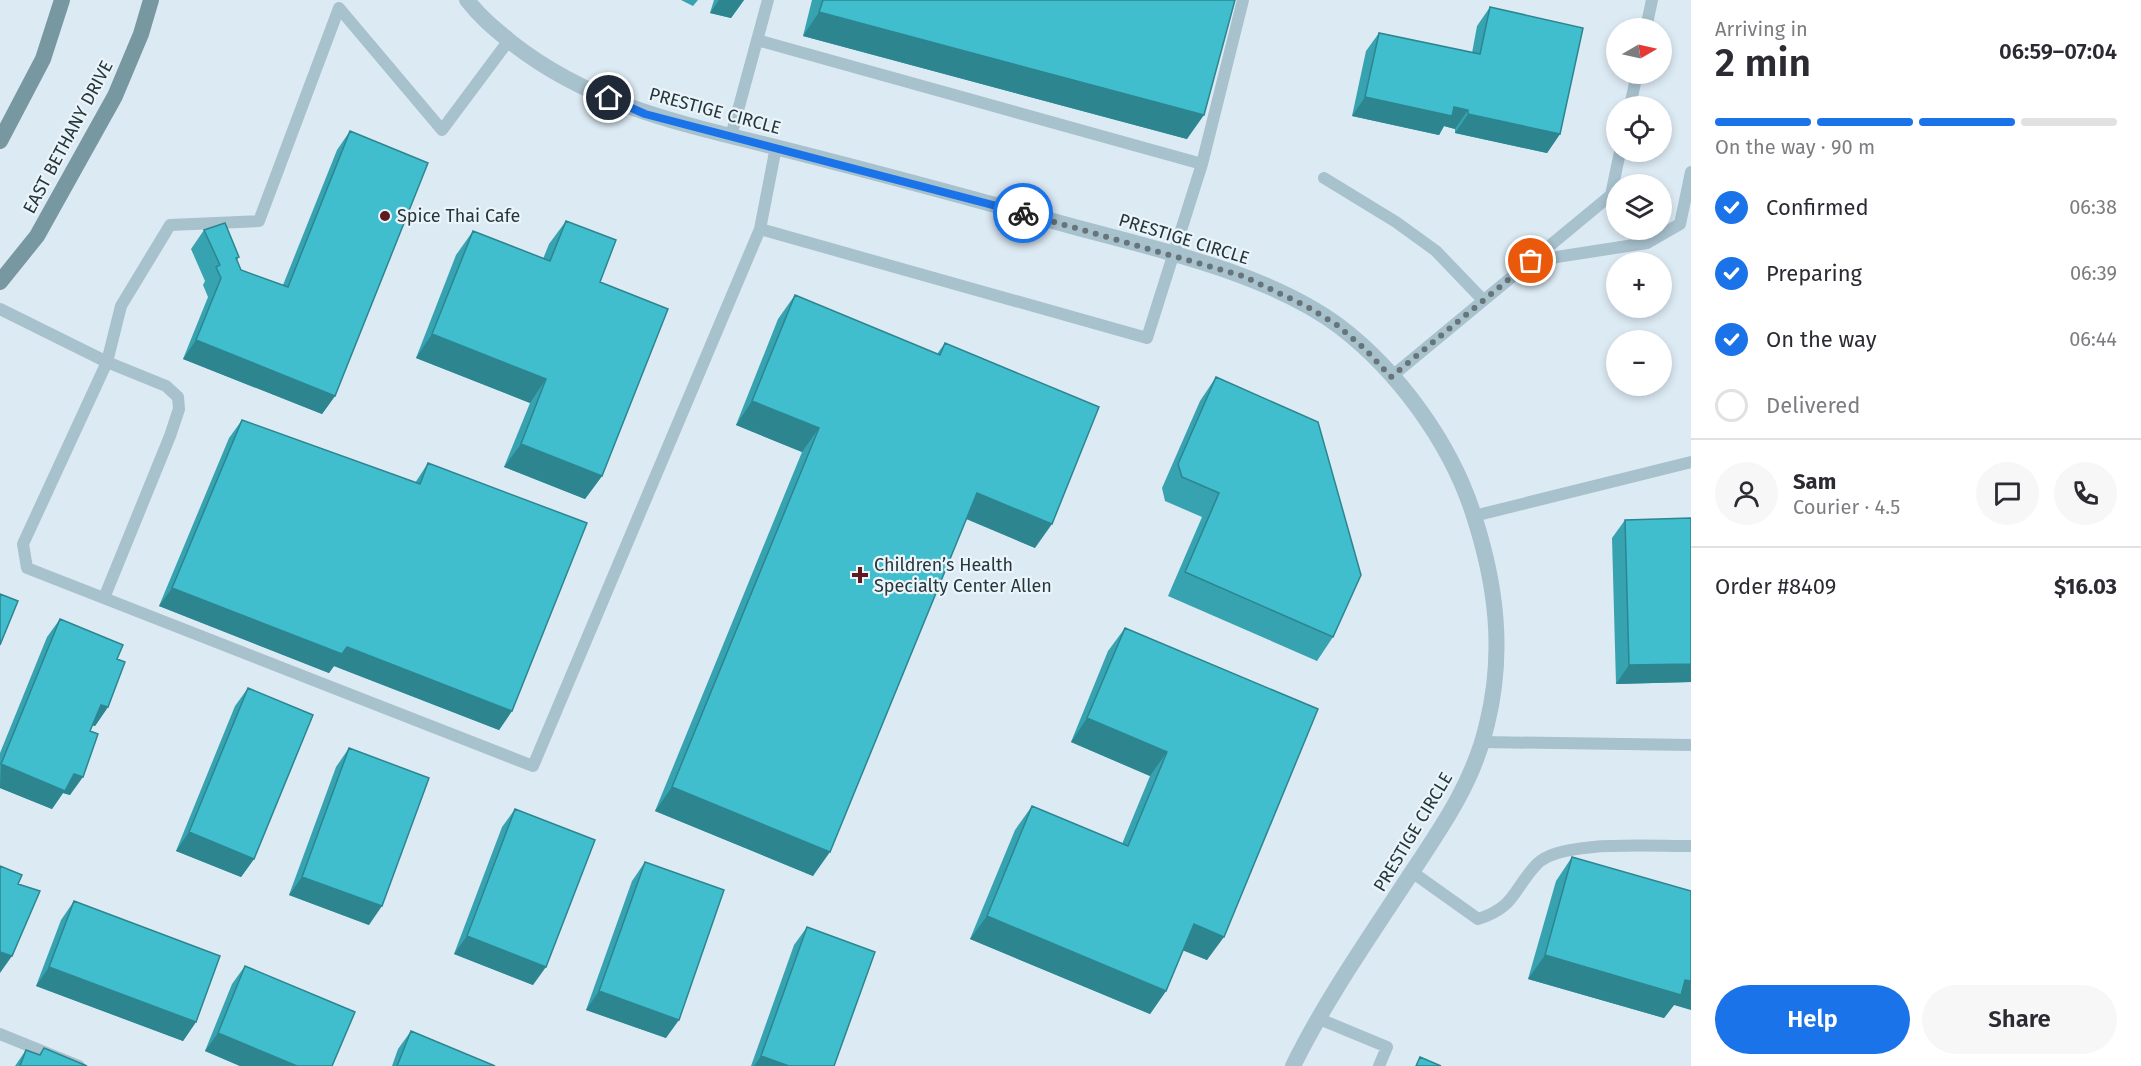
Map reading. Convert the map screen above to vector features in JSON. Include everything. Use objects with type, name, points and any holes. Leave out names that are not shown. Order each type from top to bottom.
[{"type":"main road","points":[[0,141],[43,59],[62,0]]},
{"type":"main road","name":"EAST BETHANY DRIVE","points":[[0,282],[37,236],[115,96],[141,34],[151,0]]},
{"type":"street","name":"PRESTIGE CIRCLE","points":[[467,0],[480,17],[542,66],[572,83],[645,114],[776,147],[1174,255],[1243,276],[1306,306],[1337,325],[1366,350],[1432,427],[1452,460],[1474,516],[1496,609],[1495,681],[1482,742],[1458,802],[1317,1018],[1293,1066]]},
{"type":"lane","points":[[731,136],[768,0]]},
{"type":"lane","points":[[760,229],[1147,338],[1202,164],[1243,0]]},
{"type":"lane","points":[[1648,18],[1652,0]]},
{"type":"lane","points":[[509,40],[442,129],[339,8],[259,221],[171,225],[121,306],[107,362],[23,544],[27,568],[533,766],[760,229],[776,147]]},
{"type":"lane","points":[[757,40],[1202,164]]},
{"type":"lane","points":[[1391,377],[1611,195],[1618,162]]},
{"type":"lane","points":[[1531,261],[1647,243],[1680,224],[1691,172]]},
{"type":"lane","points":[[1324,178],[1396,222],[1436,251],[1483,300]]},
{"type":"lane","points":[[0,309],[107,362],[166,386],[178,397],[179,409],[104,598]]},
{"type":"lane","points":[[1474,516],[1691,462]]},
{"type":"lane","points":[[1482,742],[1691,745]]},
{"type":"lane","points":[[1413,872],[1478,919],[1498,913],[1538,863],[1554,852],[1578,848],[1691,846]]},
{"type":"lane","points":[[1317,1018],[1387,1047],[1379,1066]]},
{"type":"lane","points":[[0,1034],[79,1066]]},
{"type":"building","points":[[823,0],[1235,0],[1204,115],[819,12]]},
{"type":"building","points":[[1490,7],[1583,28],[1560,134],[1468,114],[1468,110],[1454,107],[1452,116],[1365,97],[1379,33],[1480,54]]},
{"type":"building","points":[[350,131],[428,163],[335,396],[196,340],[221,278],[216,267],[220,265],[204,230],[225,223],[239,257],[236,258],[241,270],[288,287]]},
{"type":"building","points":[[566,221],[616,240],[600,282],[668,309],[602,476],[521,444],[546,379],[432,334],[473,231],[550,261]]},
{"type":"building","points":[[795,295],[940,355],[945,343],[1099,407],[1052,524],[977,493],[830,852],[672,787],[819,428],[752,401]]},
{"type":"building","points":[[1216,377],[1318,422],[1361,575],[1333,637],[1185,572],[1219,493],[1182,477],[1178,464]]},
{"type":"building","points":[[242,420],[420,484],[428,463],[587,523],[512,711],[347,647],[342,654],[172,588]]},
{"type":"building","points":[[1691,518],[1691,664],[1629,665],[1625,520]]},
{"type":"building","points":[[0,594],[18,601],[0,645]]},
{"type":"building","points":[[60,619],[123,645],[117,659],[125,662],[108,707],[101,705],[90,731],[98,734],[83,777],[74,774],[65,791],[1,764]]},
{"type":"building","points":[[1125,628],[1318,709],[1224,937],[1194,924],[1166,991],[987,916],[1032,806],[1128,846],[1167,752],[1087,718]]},
{"type":"building","points":[[248,688],[313,715],[254,859],[189,832]]},
{"type":"building","points":[[349,748],[429,778],[382,906],[302,877]]},
{"type":"building","points":[[515,809],[595,840],[546,967],[467,936]]},
{"type":"building","points":[[1572,857],[1691,891],[1691,981],[1685,980],[1681,995],[1545,955]]},
{"type":"building","points":[[645,862],[724,890],[679,1020],[599,991]]},
{"type":"building","points":[[0,866],[22,875],[18,884],[40,891],[12,956],[0,952]]},
{"type":"building","points":[[74,901],[220,956],[196,1022],[49,967]]},
{"type":"building","points":[[807,927],[875,952],[834,1066],[789,1066],[761,1056]]},
{"type":"building","points":[[245,966],[355,1012],[332,1066],[297,1066],[218,1033]]},
{"type":"building","points":[[411,1031],[495,1066],[397,1066]]},
{"type":"building","points":[[44,1048],[87,1066],[20,1066],[26,1050],[40,1055]]},
{"type":"building","points":[[1420,1057],[1441,1066],[1416,1066]]},
{"type":"way so far","points":[[1023,213],[1243,276],[1306,306],[1337,325],[1366,350],[1391,377],[1531,261]]},
{"type":"place","name":"Spice Thai Cafe","points":[[385,216]]},
{"type":"place","name":"Children’s Health Specialty Center Allen","points":[[860,575]]},
{"type":"route","points":[[609,98],[645,114],[886,175],[1023,213]]}]
